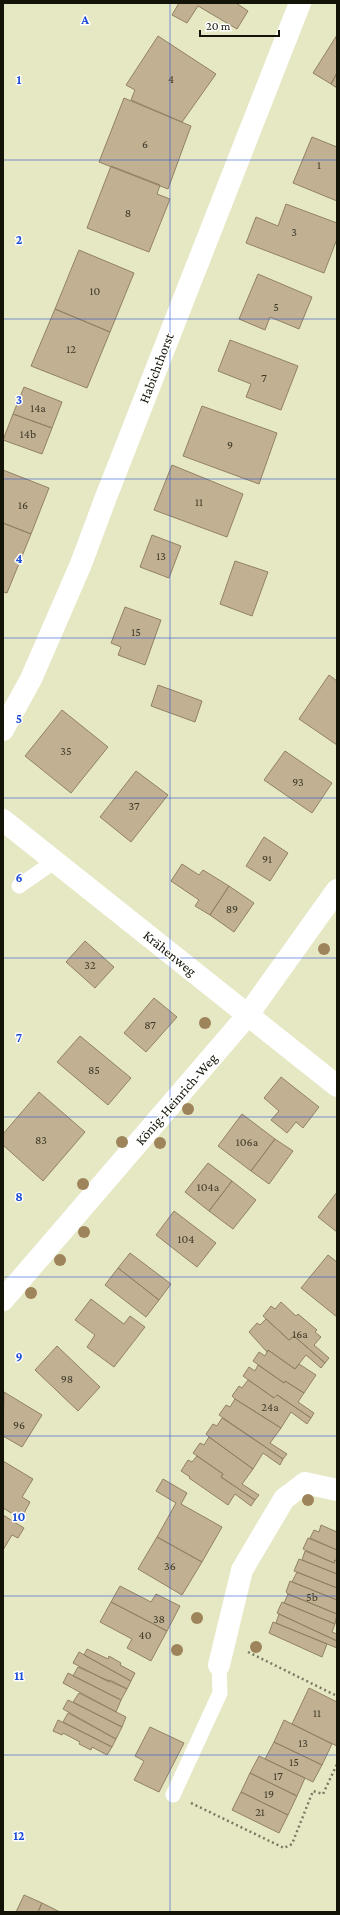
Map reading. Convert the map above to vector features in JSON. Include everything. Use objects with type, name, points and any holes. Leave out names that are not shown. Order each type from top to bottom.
[{"type":"street","name":"Habichthorst","points":[[3,730],[31,679],[81,564],[300,3]]},
{"type":"street","name":"Krähenweg","points":[[3,820],[337,1086]]},
{"type":"street","name":"König-Heinrich-Weg","points":[[3,1300],[248,1016],[337,890]]},
{"type":"street","points":[[219,1665],[242,1570],[284,1499],[305,1483],[337,1490]]},
{"type":"lane","points":[[19,886],[55,861]]},
{"type":"lane","points":[[173,1795],[220,1693],[219,1665]]},
{"type":"path","points":[[224,1641],[337,1696]]},
{"type":"path","points":[[173,1795],[284,1848],[292,1844],[313,1791],[323,1794],[337,1764]]},
{"type":"building","points":[[179,3],[236,3],[248,11],[237,29],[198,6],[187,23],[172,15]]},
{"type":"building","points":[[337,35],[337,73],[331,84],[313,73]]},
{"type":"building","points":[[158,36],[216,74],[182,122],[131,100],[135,90],[126,85]]},
{"type":"building","points":[[337,73],[337,88],[331,84]]},
{"type":"building","points":[[124,98],[191,126],[168,189],[99,162]]},
{"type":"building","points":[[312,137],[337,147],[337,201],[293,183]]},
{"type":"building","points":[[111,166],[160,185],[157,194],[170,199],[149,252],[87,228]]},
{"type":"building","points":[[286,204],[337,223],[337,239],[324,273],[246,243],[256,217],[278,226]]},
{"type":"building","points":[[79,250],[134,273],[110,332],[55,309]]},
{"type":"building","points":[[258,274],[312,297],[299,329],[270,317],[265,330],[239,319]]},
{"type":"building","points":[[55,309],[110,332],[87,388],[31,366]]},
{"type":"building","points":[[230,340],[298,366],[281,410],[246,397],[251,384],[218,371]]},
{"type":"building","points":[[24,387],[62,402],[52,428],[13,414]]},
{"type":"building","points":[[202,406],[277,433],[259,484],[183,456]]},
{"type":"building","points":[[13,414],[52,428],[42,454],[3,440]]},
{"type":"building","points":[[172,465],[243,494],[227,537],[154,510]]},
{"type":"building","points":[[3,470],[49,488],[31,534],[3,523]]},
{"type":"building","points":[[3,523],[31,534],[7,593],[3,592]]},
{"type":"building","points":[[152,535],[181,546],[169,578],[140,567]]},
{"type":"building","points":[[235,561],[268,572],[252,616],[220,604]]},
{"type":"building","points":[[125,607],[161,620],[145,665],[118,655],[121,647],[111,643]]},
{"type":"building","points":[[329,675],[337,681],[337,745],[299,719]]},
{"type":"building","points":[[158,685],[202,701],[195,722],[151,706]]},
{"type":"building","points":[[62,710],[108,747],[71,793],[25,756]]},
{"type":"building","points":[[285,751],[332,783],[312,813],[264,780]]},
{"type":"building","points":[[136,771],[168,795],[131,842],[100,817]]},
{"type":"building","points":[[264,837],[288,853],[270,881],[246,866]]},
{"type":"building","points":[[182,864],[199,875],[203,870],[229,886],[210,915],[195,906],[199,900],[171,881]]},
{"type":"building","points":[[229,886],[254,903],[234,932],[210,915]]},
{"type":"building","points":[[85,941],[114,967],[95,988],[66,962]]},
{"type":"building","points":[[154,998],[177,1017],[146,1052],[124,1033]]},
{"type":"building","points":[[80,1036],[131,1078],[108,1105],[57,1062]]},
{"type":"building","points":[[281,1077],[319,1107],[303,1128],[296,1122],[287,1133],[271,1120],[279,1111],[264,1098]]},
{"type":"building","points":[[39,1092],[85,1132],[43,1181],[3,1145],[3,1134]]},
{"type":"building","points":[[242,1114],[275,1139],[251,1171],[218,1146]]},
{"type":"building","points":[[275,1139],[293,1151],[269,1184],[251,1171]]},
{"type":"building","points":[[208,1163],[232,1181],[209,1211],[185,1192]]},
{"type":"building","points":[[232,1181],[256,1200],[233,1229],[209,1211]]},
{"type":"building","points":[[337,1192],[337,1232],[318,1217]]},
{"type":"building","points":[[174,1211],[216,1243],[197,1267],[156,1235]]},
{"type":"building","points":[[130,1253],[171,1284],[159,1300],[118,1268]]},
{"type":"building","points":[[328,1255],[337,1262],[337,1317],[301,1288]]},
{"type":"building","points":[[118,1268],[159,1300],[146,1317],[105,1285]]},
{"type":"building","points":[[91,1299],[124,1324],[130,1316],[145,1327],[114,1367],[87,1347],[95,1335],[75,1320]]},
{"type":"building","points":[[281,1302],[296,1316],[298,1314],[317,1330],[315,1332],[321,1337],[314,1345],[329,1358],[325,1363],[294,1336],[289,1340],[263,1316],[271,1306],[275,1309]]},
{"type":"building","points":[[266,1319],[289,1340],[294,1336],[325,1363],[321,1368],[306,1355],[295,1369],[268,1350],[267,1352],[249,1332],[257,1323],[260,1325]]},
{"type":"building","points":[[57,1346],[100,1387],[78,1411],[35,1370]]},
{"type":"building","points":[[268,1350],[295,1369],[299,1364],[316,1375],[304,1393],[285,1381],[284,1383],[253,1361],[259,1352],[265,1356]]},
{"type":"building","points":[[258,1365],[284,1383],[285,1381],[304,1393],[298,1402],[314,1413],[311,1418],[277,1395],[274,1398],[243,1376],[249,1367],[255,1371]]},
{"type":"building","points":[[248,1380],[274,1398],[277,1395],[279,1396],[311,1418],[307,1424],[291,1412],[281,1428],[235,1399],[232,1396],[239,1386],[242,1388]]},
{"type":"building","points":[[4,1392],[42,1415],[22,1447],[3,1436]]},
{"type":"building","points":[[235,1399],[281,1428],[270,1443],[287,1454],[283,1459],[219,1415],[226,1405],[230,1407]]},
{"type":"building","points":[[222,1418],[283,1459],[280,1465],[263,1453],[253,1469],[209,1437],[206,1434],[213,1424],[217,1426]]},
{"type":"building","points":[[209,1437],[253,1469],[242,1484],[259,1495],[255,1500],[221,1477],[223,1474],[193,1453],[200,1443],[204,1445]]},
{"type":"building","points":[[197,1456],[223,1474],[221,1477],[255,1500],[251,1506],[235,1494],[228,1505],[181,1471],[188,1460],[192,1462]]},
{"type":"building","points":[[3,1461],[33,1479],[22,1497],[30,1502],[21,1519],[3,1508]]},
{"type":"building","points":[[163,1479],[187,1493],[181,1504],[222,1527],[202,1562],[157,1537],[176,1503],[156,1491]]},
{"type":"building","points":[[3,1515],[24,1528],[18,1538],[12,1535],[3,1550]]},
{"type":"building","points":[[321,1525],[337,1532],[337,1550],[310,1538],[314,1530],[319,1532]]},
{"type":"building","points":[[157,1537],[202,1562],[182,1595],[138,1569]]},
{"type":"building","points":[[308,1538],[337,1550],[337,1561],[335,1560],[334,1563],[303,1549]]},
{"type":"building","points":[[305,1551],[334,1563],[335,1560],[337,1561],[337,1574],[302,1560]]},
{"type":"building","points":[[299,1559],[337,1574],[337,1588],[294,1571]]},
{"type":"building","points":[[297,1572],[337,1588],[337,1600],[292,1582]]},
{"type":"building","points":[[290,1581],[337,1600],[337,1614],[288,1594],[286,1592]]},
{"type":"building","points":[[120,1586],[151,1602],[156,1594],[180,1606],[167,1631],[111,1602]]},
{"type":"building","points":[[288,1594],[337,1614],[335,1624],[284,1603]]},
{"type":"building","points":[[111,1602],[167,1631],[151,1661],[127,1648],[132,1639],[100,1622]]},
{"type":"building","points":[[282,1602],[335,1624],[332,1632],[337,1634],[337,1641],[277,1613]]},
{"type":"building","points":[[279,1614],[337,1641],[337,1648],[276,1623]]},
{"type":"building","points":[[273,1622],[327,1644],[322,1657],[269,1633]]},
{"type":"building","points":[[87,1649],[108,1659],[109,1656],[121,1663],[120,1665],[135,1673],[131,1681],[84,1655]]},
{"type":"building","points":[[79,1652],[131,1681],[127,1689],[110,1680],[109,1682],[73,1663]]},
{"type":"building","points":[[78,1667],[127,1689],[121,1700],[73,1676]]},
{"type":"building","points":[[68,1673],[121,1700],[116,1712],[63,1683]]},
{"type":"building","points":[[309,1688],[337,1702],[337,1746],[292,1724]]},
{"type":"building","points":[[79,1693],[126,1717],[122,1727],[73,1702]]},
{"type":"building","points":[[68,1700],[122,1727],[116,1739],[63,1709]]},
{"type":"building","points":[[68,1713],[116,1739],[112,1747],[63,1722]]},
{"type":"building","points":[[58,1720],[112,1747],[107,1755],[92,1747],[91,1750],[79,1744],[80,1742],[63,1733],[62,1735],[53,1731]]},
{"type":"building","points":[[284,1720],[332,1744],[322,1765],[274,1742]]},
{"type":"building","points":[[150,1727],[184,1743],[159,1792],[134,1780],[144,1761],[135,1756]]},
{"type":"building","points":[[274,1742],[322,1765],[313,1782],[265,1759]]},
{"type":"building","points":[[259,1756],[305,1778],[297,1796],[250,1773]]},
{"type":"building","points":[[250,1773],[297,1796],[288,1815],[241,1792]]},
{"type":"building","points":[[241,1792],[288,1815],[279,1833],[232,1810]]},
{"type":"building","points":[[24,1895],[42,1903],[38,1912],[16,1912]]},
{"type":"building","points":[[42,1903],[60,1912],[38,1912]]}]
